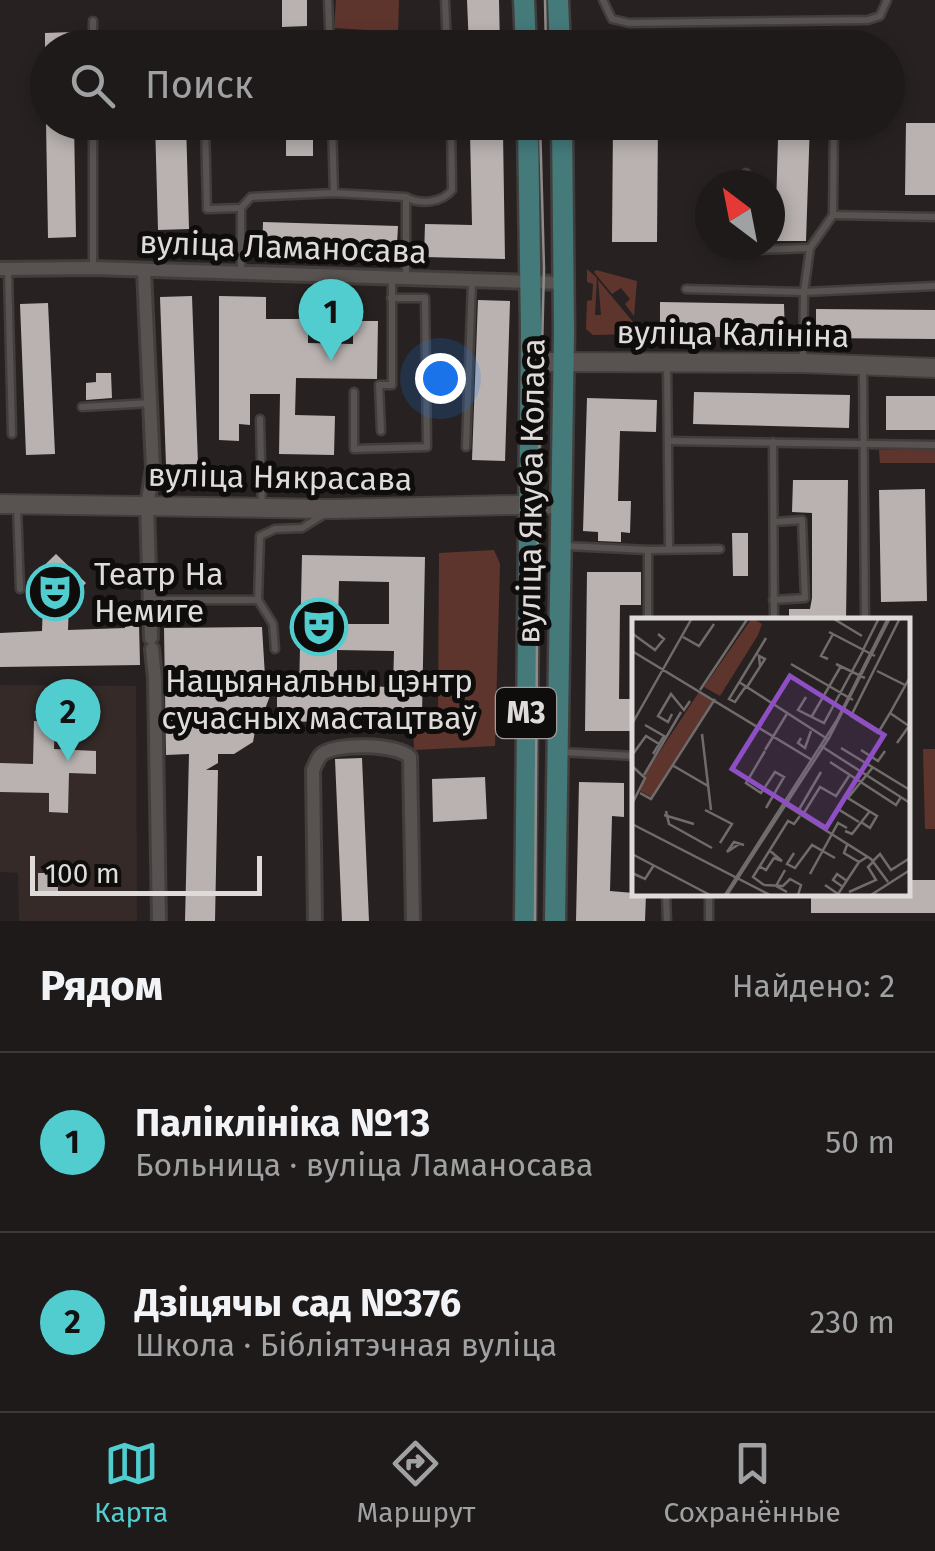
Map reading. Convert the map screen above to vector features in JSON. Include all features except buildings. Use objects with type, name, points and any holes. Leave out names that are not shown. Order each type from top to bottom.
[{"type":"main road","points":[[524,0],[525,30]]},
{"type":"main road","points":[[558,0],[559,30]]},
{"type":"main road","name":"вуліца Якуба Коласа","points":[[525,921],[531,362],[528,140]]},
{"type":"main road","name":"вуліца Якуба Коласа","points":[[555,921],[564,283],[562,140]]},
{"type":"main road","name":"вуліца Калініна","points":[[531,362],[935,368]]},
{"type":"main road","name":"вуліца Някрасава","points":[[8,504],[332,509],[560,504]]},
{"type":"street","name":"вуліца Ламаносава","points":[[4,269],[93,268],[564,283]]},
{"type":"street","points":[[144,271],[152,404],[153,468],[148,506],[156,698],[158,921]]},
{"type":"street","points":[[316,921],[314,770],[318,756],[331,749],[392,746],[410,756],[413,921]]},
{"type":"lane","points":[[328,0],[329,30]]},
{"type":"lane","points":[[445,0],[446,30]]},
{"type":"lane","points":[[603,0],[612,20],[642,23],[868,20],[880,16],[886,0]]},
{"type":"lane","points":[[93,21],[93,30]]},
{"type":"lane","points":[[93,140],[93,268]]},
{"type":"lane","points":[[206,140],[208,208],[242,208]]},
{"type":"lane","points":[[333,140],[334,193]]},
{"type":"lane","points":[[241,274],[242,208],[251,197],[334,193],[406,197],[415,202],[439,200],[452,190],[451,140]]},
{"type":"lane","points":[[803,364],[804,292],[810,248],[833,215],[834,140]]},
{"type":"lane","points":[[381,430],[379,385],[392,385],[391,298],[399,278],[406,197]]},
{"type":"lane","points":[[833,215],[935,218]]},
{"type":"lane","points":[[785,249],[810,248]]},
{"type":"lane","points":[[4,269],[12,434]]},
{"type":"lane","points":[[466,447],[472,281]]},
{"type":"lane","points":[[686,289],[804,292],[935,286]]},
{"type":"lane","points":[[354,392],[354,449],[426,447],[424,298],[391,298]]},
{"type":"lane","points":[[667,364],[669,548]]},
{"type":"lane","points":[[863,366],[865,618]]},
{"type":"lane","points":[[82,407],[152,404]]},
{"type":"lane","points":[[260,419],[262,507]]},
{"type":"lane","points":[[668,441],[935,444]]},
{"type":"lane","points":[[773,442],[774,618]]},
{"type":"lane","points":[[8,504],[20,589]]},
{"type":"lane","points":[[274,649],[272,624],[258,600],[259,542],[266,532],[302,528],[332,509]]},
{"type":"lane","points":[[773,522],[802,520],[806,598],[774,600]]},
{"type":"lane","points":[[560,546],[720,549]]},
{"type":"lane","points":[[648,550],[648,618]]},
{"type":"lane","points":[[113,581],[149,581]]},
{"type":"lane","points":[[150,600],[258,600]]},
{"type":"lane","points":[[556,752],[632,756]]},
{"type":"lane","points":[[666,896],[667,921]]},
{"type":"shaded area","points":[[336,0],[399,0],[398,30],[334,28]]},
{"type":"shaded area","points":[[587,269],[597,278],[595,315],[601,315],[598,280],[633,322],[632,334],[593,335],[586,329],[587,301],[592,300],[593,284],[587,282]]},
{"type":"shaded area","points":[[596,270],[637,281],[634,316],[625,304],[630,299],[621,288],[612,294]]},
{"type":"shaded area","points":[[879,450],[935,450],[935,463],[880,463]]},
{"type":"shaded area","points":[[494,550],[500,564],[495,746],[414,750],[413,718],[438,717],[439,553]]},
{"type":"shaded area","points":[[0,685],[136,686],[137,921],[19,921],[18,873],[0,872]]},
{"type":"shaded area","points":[[923,749],[935,749],[935,829],[925,829]]},
{"type":"tram line","points":[[545,0],[546,30]]},
{"type":"tram line","points":[[535,921],[544,269],[540,140]]},
{"type":"place","name":"Паліклініка №13","points":[[331,361]]},
{"type":"place","name":"Театр На Немиге","points":[[55,592]]},
{"type":"place","name":"Нацыянальны цэнтр сучасных мастацтваў","points":[[319,627]]},
{"type":"place","name":"Дзіцячы сад №376","points":[[68,761]]}]
